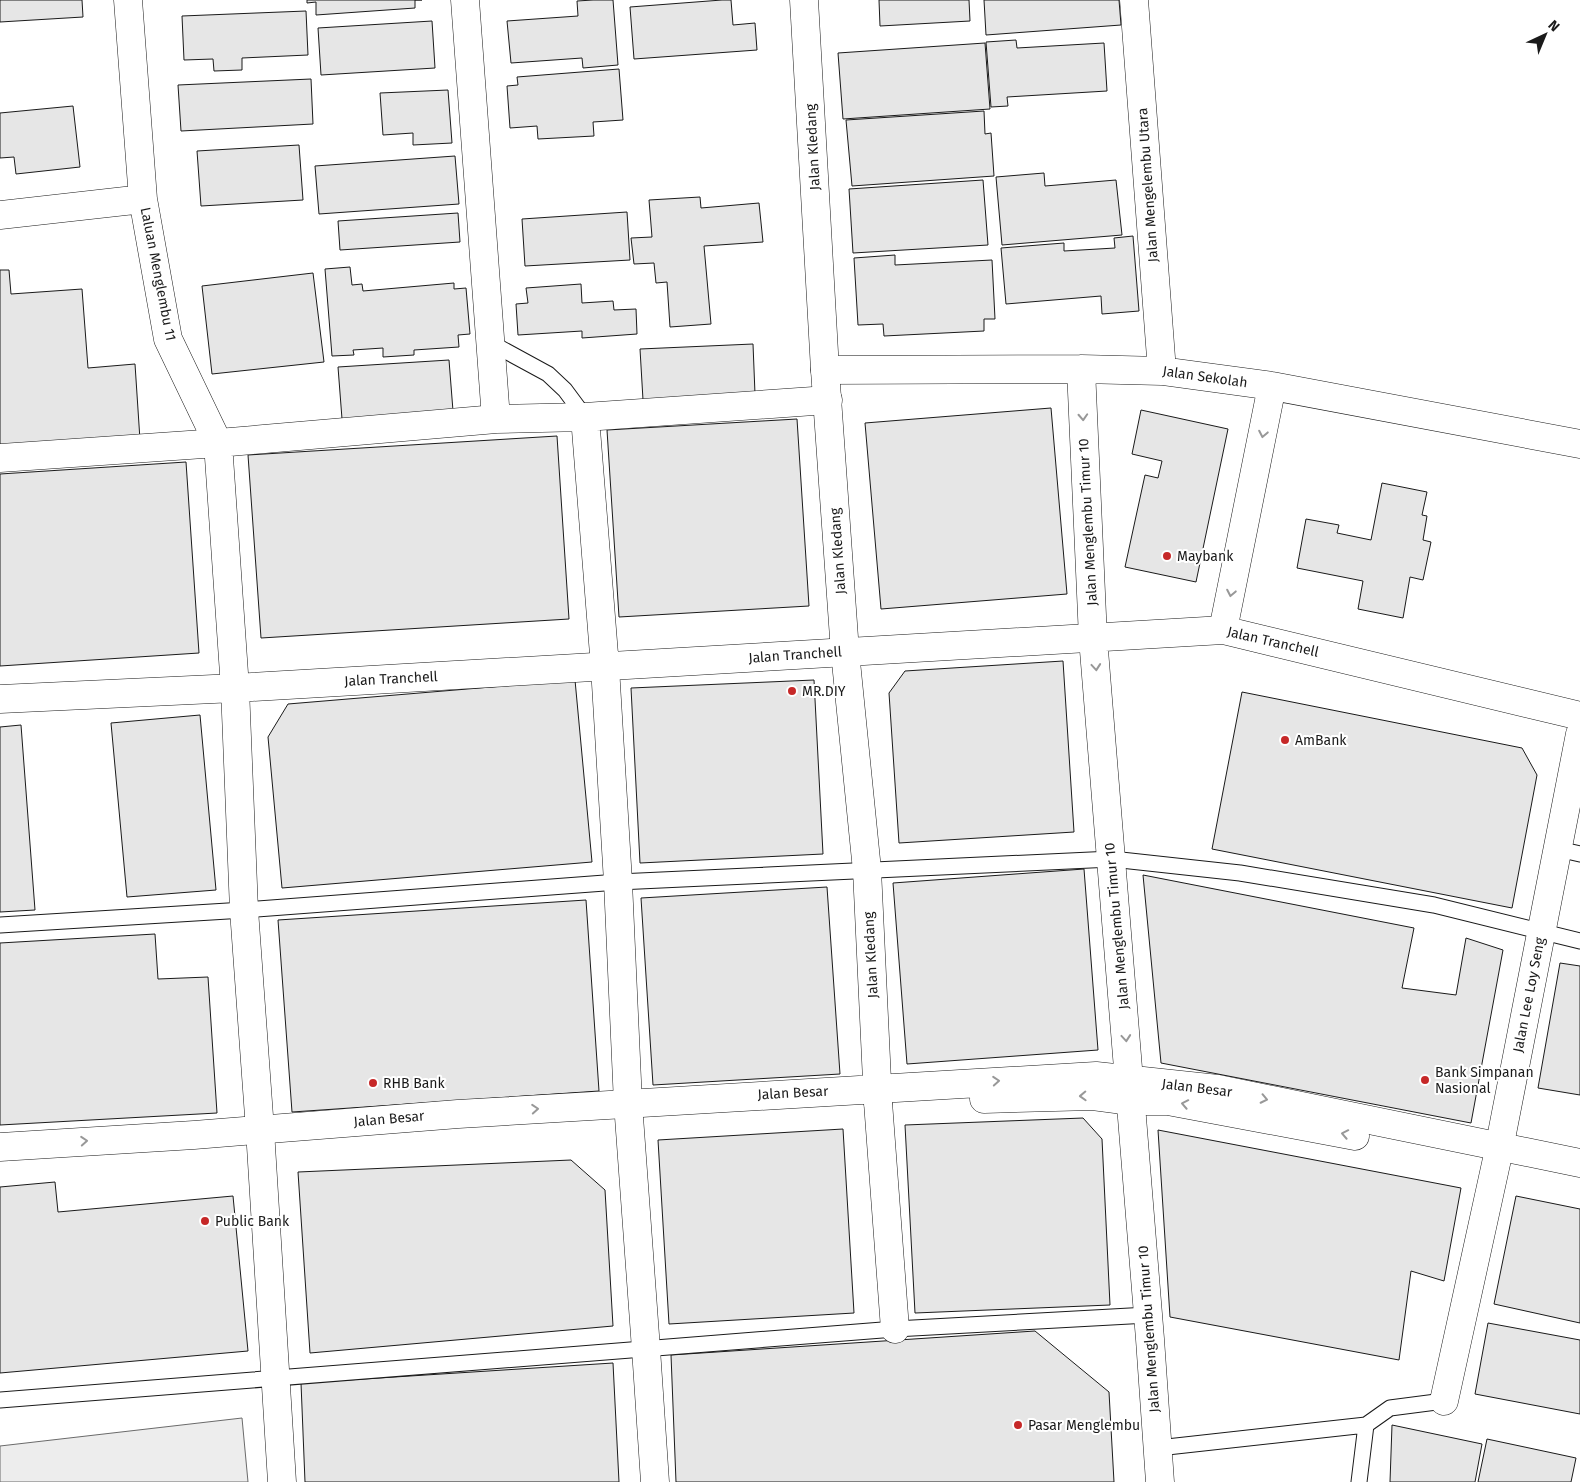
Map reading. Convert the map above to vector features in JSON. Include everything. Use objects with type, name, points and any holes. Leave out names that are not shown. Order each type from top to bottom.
[{"type":"street","name":"Laluan Menglembu 11","points":[[128,0],[143,199],[168,340],[218,442],[235,688],[244,910],[282,1482]]},
{"type":"street","points":[[465,0],[496,420]]},
{"type":"street","name":"Jalan Kledang","points":[[804,0],[825,370],[845,652],[868,870],[877,1096],[895,1329]]},
{"type":"street","name":"Jalan Mengelembu Utara","points":[[1134,0],[1162,370]]},
{"type":"street","points":[[0,215],[143,199]]},
{"type":"street","name":"Jalan Menglembu Timur 10","points":[[1081,369],[1093,638],[1160,1482]]},
{"type":"street","name":"Jalan Sekolah","points":[[825,370],[1162,370],[1272,386],[1580,444]]},
{"type":"street","points":[[1224,630],[1272,386]]},
{"type":"street","points":[[0,458],[496,420],[585,417],[828,400]]},
{"type":"street","points":[[585,417],[605,667],[618,882],[628,1112],[654,1482]]},
{"type":"street","name":"Jalan Tranchell","points":[[0,699],[235,688],[1224,630],[1580,716]]},
{"type":"street","name":"Jalan Lee Loy Seng","points":[[1444,1401],[1542,932],[1569,851],[1580,734]]},
{"type":"street","name":"Jalan Besar","points":[[0,1147],[260,1136],[877,1096],[1093,1096],[1130,1090],[1168,1101],[1474,1159],[1497,1153],[1580,1163]]},
{"type":"street","name":"Jalan Besar","points":[[0,1163],[163,1155],[260,1136]]},
{"type":"street","name":"Jalan Besar","points":[[1497,1153],[1580,1177]]},
{"type":"lane","points":[[491,343],[548,374],[565,390],[585,417]]},
{"type":"lane","points":[[0,925],[244,910],[618,882],[1112,859],[1240,873],[1434,905],[1486,916],[1580,941]]},
{"type":"lane","points":[[0,1400],[895,1329],[1148,1315]]},
{"type":"lane","points":[[1158,1448],[1366,1425],[1390,1408],[1444,1401]]},
{"type":"lane","points":[[1359,1482],[1366,1425]]},
{"type":"shaded area","points":[[242,1418],[248,1482],[0,1482],[0,1446]]},
{"type":"building","points":[[0,0],[82,0],[83,17],[0,22]]},
{"type":"building","points":[[307,0],[415,0],[415,8],[316,15],[316,2],[307,3]]},
{"type":"building","points":[[613,0],[618,65],[583,68],[582,58],[511,63],[507,21],[578,16],[577,1]]},
{"type":"building","points":[[731,0],[733,25],[755,23],[757,50],[634,59],[630,7]]},
{"type":"building","points":[[879,0],[969,0],[970,21],[880,26]]},
{"type":"building","points":[[984,0],[1119,0],[1121,25],[986,35]]},
{"type":"building","points":[[306,11],[308,55],[242,58],[242,70],[214,71],[213,59],[184,60],[182,16]]},
{"type":"building","points":[[432,21],[435,68],[321,75],[318,28]]},
{"type":"building","points":[[1016,40],[1017,48],[1104,43],[1107,91],[1007,97],[1008,106],[991,107],[986,42]]},
{"type":"building","points":[[985,43],[990,109],[843,119],[838,53]]},
{"type":"building","points":[[619,69],[623,120],[593,122],[594,136],[538,139],[537,126],[510,128],[507,86],[518,85],[517,77]]},
{"type":"building","points":[[311,79],[313,124],[181,131],[178,85]]},
{"type":"building","points":[[448,90],[452,143],[413,145],[413,133],[383,135],[380,93]]},
{"type":"building","points":[[73,106],[80,167],[16,174],[14,157],[0,158],[0,113]]},
{"type":"building","points":[[984,111],[985,134],[991,133],[994,176],[852,186],[846,120]]},
{"type":"building","points":[[299,145],[303,200],[201,206],[197,151]]},
{"type":"building","points":[[455,156],[459,204],[319,214],[315,166]]},
{"type":"building","points":[[1044,173],[1045,186],[1116,180],[1122,235],[1002,245],[996,177]]},
{"type":"building","points":[[983,180],[988,245],[853,253],[849,189]]},
{"type":"building","points":[[700,197],[701,208],[759,203],[763,242],[704,246],[711,324],[670,327],[667,282],[656,283],[654,263],[634,264],[631,238],[652,237],[649,200]]},
{"type":"building","points":[[627,212],[630,260],[525,266],[522,219]]},
{"type":"building","points":[[458,213],[460,242],[340,250],[338,221]]},
{"type":"building","points":[[1133,236],[1139,311],[1102,314],[1101,296],[1006,304],[1001,248],[1064,243],[1064,251],[1115,248],[1114,238]]},
{"type":"building","points":[[895,255],[895,265],[992,260],[995,319],[984,319],[984,331],[884,336],[883,324],[858,325],[854,258]]},
{"type":"building","points":[[350,267],[352,285],[362,284],[363,291],[454,283],[454,289],[466,288],[470,334],[458,335],[459,347],[414,350],[414,355],[383,357],[383,348],[353,350],[354,355],[332,356],[325,269]]},
{"type":"building","points":[[0,270],[9,270],[11,294],[82,289],[88,368],[135,364],[140,440],[0,449]]},
{"type":"building","points":[[313,273],[324,362],[212,374],[202,286]]},
{"type":"building","points":[[581,284],[582,303],[613,301],[614,310],[636,309],[637,334],[582,338],[582,331],[518,335],[516,304],[528,303],[526,288]]},
{"type":"building","points":[[753,344],[755,394],[643,400],[640,349]]},
{"type":"building","points":[[449,360],[453,411],[342,419],[338,367]]},
{"type":"building","points":[[1051,408],[1067,594],[881,609],[865,423]]},
{"type":"building","points":[[1141,410],[1228,429],[1196,582],[1125,567],[1145,475],[1158,478],[1162,461],[1132,454]]},
{"type":"building","points":[[797,419],[809,606],[619,617],[607,430]]},
{"type":"building","points":[[557,436],[569,619],[261,638],[248,455]]},
{"type":"building","points":[[186,462],[199,653],[0,666],[0,474]]},
{"type":"building","points":[[1382,483],[1427,492],[1422,515],[1427,516],[1423,540],[1431,542],[1423,580],[1410,577],[1403,618],[1358,609],[1363,581],[1297,568],[1306,519],[1339,525],[1337,533],[1371,540]]},
{"type":"building","points":[[1063,661],[1074,832],[899,843],[889,693],[905,671]]},
{"type":"building","points":[[575,680],[592,862],[282,888],[268,737],[288,704]]},
{"type":"building","points":[[814,680],[823,854],[640,863],[631,688]]},
{"type":"building","points":[[1242,692],[1522,748],[1537,775],[1512,908],[1212,849]]},
{"type":"building","points":[[200,715],[216,890],[127,897],[111,723]]},
{"type":"building","points":[[21,725],[35,910],[0,912],[0,727]]},
{"type":"building","points":[[1084,869],[1098,1050],[907,1064],[893,883]]},
{"type":"building","points":[[1143,875],[1414,928],[1402,988],[1456,995],[1466,938],[1503,950],[1471,1123],[1161,1063]]},
{"type":"building","points":[[827,887],[840,1074],[653,1085],[641,898]]},
{"type":"building","points":[[586,900],[599,1091],[292,1112],[278,920]]},
{"type":"building","points":[[155,934],[158,979],[208,977],[217,1113],[0,1125],[0,943]]},
{"type":"building","points":[[1560,963],[1580,966],[1580,1095],[1538,1088]]},
{"type":"building","points":[[1083,1118],[1102,1139],[1110,1305],[915,1313],[905,1125]]},
{"type":"building","points":[[843,1129],[854,1313],[669,1324],[658,1140]]},
{"type":"building","points":[[1158,1130],[1461,1188],[1444,1281],[1411,1271],[1399,1360],[1170,1317]]},
{"type":"building","points":[[571,1160],[605,1190],[613,1326],[310,1353],[298,1172]]},
{"type":"building","points":[[55,1182],[58,1212],[233,1196],[248,1351],[0,1373],[0,1187]]},
{"type":"building","points":[[1516,1196],[1580,1209],[1580,1323],[1494,1304]]},
{"type":"building","points":[[1488,1323],[1580,1340],[1580,1414],[1475,1394]]},
{"type":"building","points":[[1035,1331],[1109,1392],[1114,1482],[676,1482],[671,1355]]},
{"type":"building","points":[[613,1363],[619,1482],[305,1482],[301,1383]]},
{"type":"building","points":[[1392,1425],[1482,1444],[1475,1482],[1390,1482]]},
{"type":"building","points":[[1487,1439],[1576,1458],[1571,1482],[1478,1482]]},
{"type":"place","name":"Maybank","points":[[1167,556]]},
{"type":"place","name":"MR.DIY","points":[[792,691]]},
{"type":"place","name":"AmBank","points":[[1285,740]]},
{"type":"place","name":"Bank Simpanan Nasional","points":[[1425,1080]]},
{"type":"place","name":"RHB Bank","points":[[373,1083]]},
{"type":"place","name":"Public Bank","points":[[205,1221]]},
{"type":"place","name":"Pasar Menglembu","points":[[1018,1425]]}]
